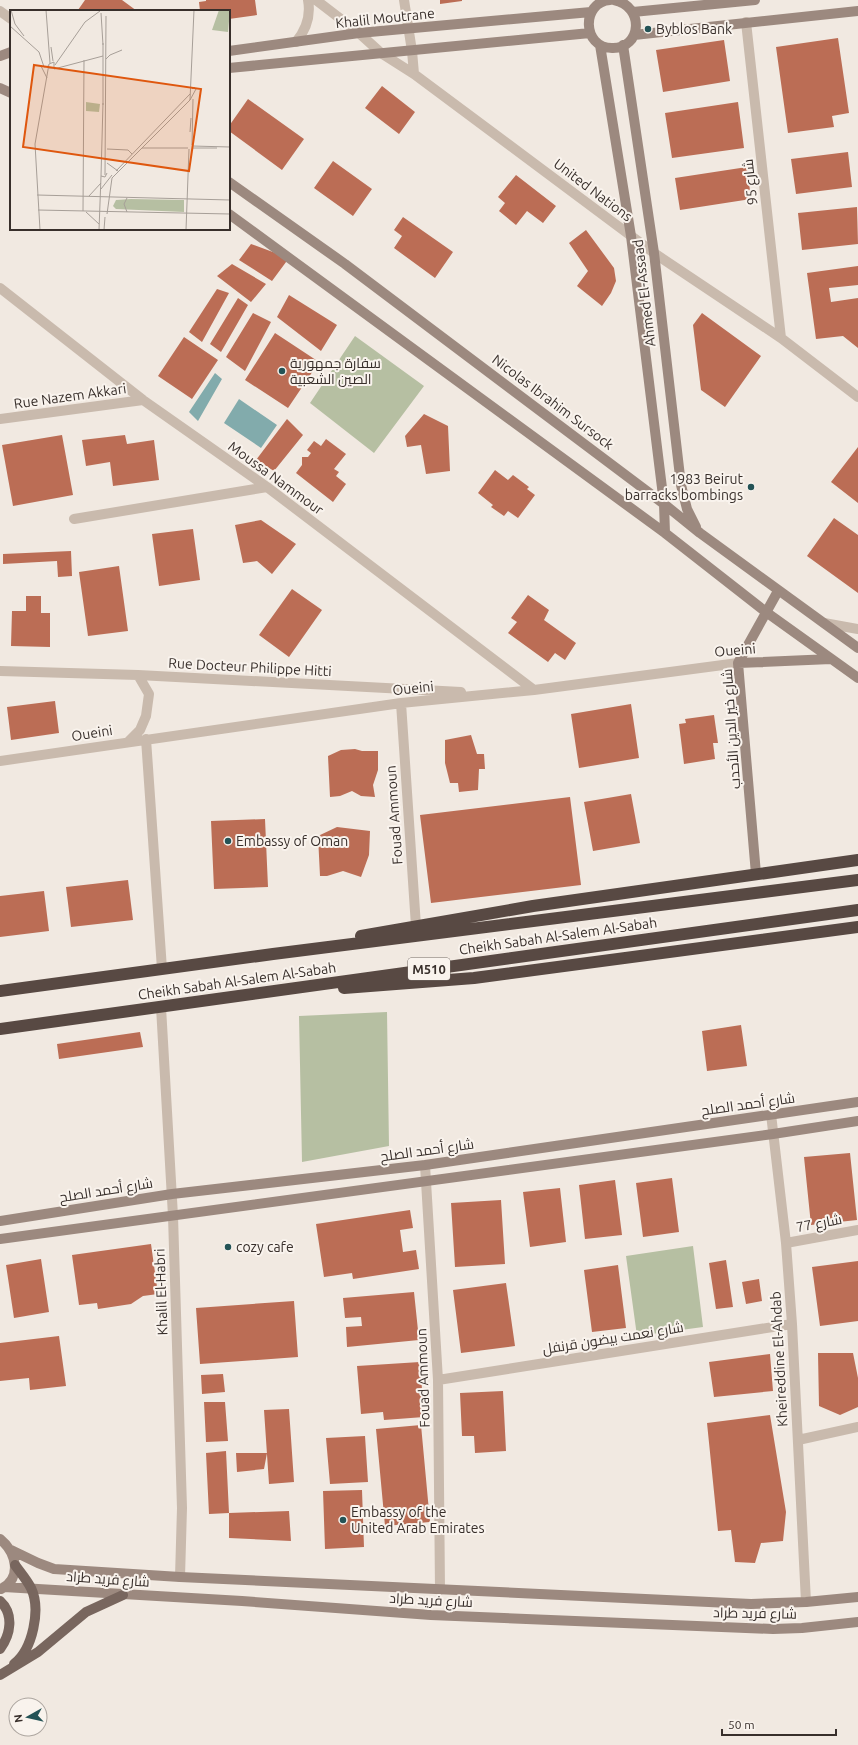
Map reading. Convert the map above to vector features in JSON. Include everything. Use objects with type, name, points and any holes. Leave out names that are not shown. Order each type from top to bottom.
[{"type":"highway","points":[[273,954],[416,926],[534,906],[858,860]]},
{"type":"highway","name":"Cheikh Sabah Al-Salem Al-Sabah","points":[[0,991],[273,954],[858,880]]},
{"type":"highway","name":"Cheikh Sabah Al-Salem Al-Sabah","points":[[0,1029],[858,910]]},
{"type":"highway","points":[[276,990],[392,985],[474,978],[858,927]]},
{"type":"main road","points":[[0,1675],[17,1661],[30,1637],[36,1619],[31,1589],[15,1565]]},
{"type":"main road","points":[[0,1675],[38,1652],[86,1612],[123,1595]]},
{"type":"main road","points":[[0,1601],[6,1607],[10,1626],[9,1632],[0,1649]]},
{"type":"street","points":[[296,42],[301,36],[308,19],[308,0]]},
{"type":"street","name":"United Nations","points":[[316,0],[360,33],[381,53],[414,74],[654,253],[781,338],[858,397]]},
{"type":"street","points":[[404,0],[414,74]]},
{"type":"street","points":[[616,0],[625,3],[633,12],[636,23],[634,35],[623,46],[612,48],[600,45],[592,38],[588,20],[593,6],[616,0]]},
{"type":"street","points":[[633,12],[755,0]]},
{"type":"street","name":"Khalil Moutrane","points":[[230,51],[360,33],[408,29],[593,6]]},
{"type":"street","points":[[0,11],[10,18]]},
{"type":"street","points":[[634,35],[858,11]]},
{"type":"street","name":"شارع 95","points":[[746,22],[781,338]]},
{"type":"street","points":[[230,68],[590,33]]},
{"type":"street","name":"Ahmed El-Assaad","points":[[600,45],[631,236],[664,504],[665,533]]},
{"type":"street","name":"Ahmed El-Assaad","points":[[623,46],[654,253],[681,485],[687,509],[700,533]]},
{"type":"street","points":[[0,56],[10,52]]},
{"type":"street","points":[[0,88],[10,93]]},
{"type":"street","points":[[0,96],[10,94]]},
{"type":"street","name":"Nicolas Ibrahim Sursock","points":[[230,183],[345,264],[664,504],[700,533],[858,648]]},
{"type":"street","points":[[230,215],[665,533],[766,612],[858,678]]},
{"type":"street","name":"Moussa Nammour","points":[[0,288],[143,400],[267,487],[534,690]]},
{"type":"street","name":"Rue Nazem Akkari","points":[[0,419],[143,400]]},
{"type":"street","points":[[74,519],[267,487]]},
{"type":"street","name":"شارع خير الدين الأحدب","points":[[756,874],[738,663],[778,590]]},
{"type":"street","points":[[824,623],[858,629]]},
{"type":"street","name":"Oueini","points":[[0,761],[401,703],[534,690],[738,663],[831,659]]},
{"type":"street","name":"Rue Docteur Philippe Hitti","points":[[0,671],[138,675],[498,694]]},
{"type":"street","points":[[130,741],[140,730],[146,716],[149,694],[138,675]]},
{"type":"street","name":"Fouad Ammoun","points":[[401,703],[416,926]]},
{"type":"street","points":[[146,739],[162,969]]},
{"type":"street","name":"Khalil El-Habri","points":[[161,1007],[173,1216],[182,1508],[180,1577]]},
{"type":"street","name":"شارع أحمد الصلح","points":[[0,1221],[172,1194],[424,1165],[858,1102]]},
{"type":"street","name":"Kheireddine El-Ahdab","points":[[771,1114],[786,1243],[792,1324],[806,1602]]},
{"type":"street","points":[[0,1239],[427,1182],[858,1121]]},
{"type":"street","name":"Fouad Ammoun","points":[[424,1165],[427,1182],[438,1380],[440,1590]]},
{"type":"street","name":"شارع 77","points":[[786,1243],[858,1230]]},
{"type":"street","name":"شارع نعمت بيضون قرنفل","points":[[438,1380],[792,1324]]},
{"type":"street","points":[[798,1440],[858,1427]]},
{"type":"street","points":[[2,1588],[11,1579],[15,1565],[4,1541]]},
{"type":"street","name":"شارع فريد طراد","points":[[4,1541],[38,1563],[54,1569],[180,1577],[751,1604],[806,1602],[858,1597]]},
{"type":"street","name":"شارع فريد طراد","points":[[2,1588],[250,1602],[431,1615],[747,1628],[802,1628],[858,1622]]},
{"type":"green space","points":[[355,336],[424,386],[374,453],[310,403]]},
{"type":"green space","points":[[387,1012],[389,1146],[302,1162],[299,1016]]},
{"type":"green space","points":[[693,1246],[703,1327],[637,1336],[626,1256]]},
{"type":"water","points":[[215,373],[222,379],[198,421],[189,412]]},
{"type":"water","points":[[239,399],[277,425],[261,448],[224,423]]},
{"type":"building","points":[[85,0],[122,0],[136,10],[78,10]]},
{"type":"building","points":[[255,0],[257,15],[230,19],[230,10],[200,10],[199,2]]},
{"type":"building","points":[[440,0],[462,0],[462,1],[440,4]]},
{"type":"building","points":[[838,38],[849,113],[832,116],[834,127],[788,133],[776,47]]},
{"type":"building","points":[[724,40],[730,81],[663,92],[656,50]]},
{"type":"building","points":[[382,86],[415,112],[399,134],[365,108]]},
{"type":"building","points":[[248,99],[304,139],[282,170],[230,132],[230,125]]},
{"type":"building","points":[[738,102],[744,148],[672,158],[665,113]]},
{"type":"building","points":[[848,152],[852,187],[796,194],[791,159]]},
{"type":"building","points":[[333,161],[372,189],[353,216],[314,188]]},
{"type":"building","points":[[747,167],[751,199],[680,210],[675,178]]},
{"type":"building","points":[[516,175],[556,206],[543,223],[527,211],[516,225],[499,211],[505,203],[498,197]]},
{"type":"building","points":[[857,207],[858,244],[802,250],[798,213]]},
{"type":"building","points":[[403,217],[453,252],[435,278],[394,248],[402,236],[394,230]]},
{"type":"building","points":[[586,230],[614,268],[616,281],[611,293],[602,306],[577,286],[588,271],[569,243]]},
{"type":"building","points":[[251,244],[289,258],[272,281],[239,260]]},
{"type":"building","points":[[232,264],[266,284],[251,302],[217,276]]},
{"type":"building","points":[[858,266],[858,285],[829,288],[831,302],[858,298],[858,348],[843,336],[816,339],[807,273]]},
{"type":"building","points":[[217,289],[229,293],[202,342],[189,332]]},
{"type":"building","points":[[289,295],[337,325],[321,351],[277,317]]},
{"type":"building","points":[[238,298],[248,305],[221,352],[210,344]]},
{"type":"building","points":[[253,313],[271,322],[245,371],[226,357]]},
{"type":"building","points":[[702,313],[761,356],[725,407],[701,390],[693,325]]},
{"type":"building","name":"سفارة جمهورية الصين الشعبية","points":[[275,333],[319,362],[288,408],[245,380]]},
{"type":"building","points":[[184,337],[218,360],[192,399],[158,376]]},
{"type":"building","points":[[424,414],[448,426],[450,471],[426,474],[421,445],[407,447],[405,436]]},
{"type":"building","points":[[287,419],[303,435],[274,471],[256,460]]},
{"type":"building","points":[[62,435],[73,495],[13,506],[2,445]]},
{"type":"building","points":[[125,435],[127,444],[154,440],[159,480],[113,486],[110,462],[86,466],[82,440]]},
{"type":"building","points":[[326,439],[346,454],[334,469],[339,472],[336,476],[346,484],[333,502],[296,473],[302,465],[302,457],[308,457],[311,453],[307,450],[314,441],[321,446]]},
{"type":"building","points":[[858,447],[858,503],[831,482]]},
{"type":"building","points":[[495,470],[508,480],[513,475],[529,487],[527,489],[535,495],[518,518],[508,511],[504,516],[491,507],[493,505],[478,493]]},
{"type":"building","points":[[834,518],[858,535],[858,593],[807,556]]},
{"type":"building","points":[[261,520],[296,544],[272,574],[257,561],[243,563],[235,525]]},
{"type":"building","points":[[193,529],[200,580],[159,586],[152,534]]},
{"type":"building","points":[[71,551],[72,576],[58,577],[57,561],[3,564],[3,554]]},
{"type":"building","points":[[119,566],[128,631],[88,636],[79,572]]},
{"type":"building","points":[[292,589],[322,610],[289,657],[259,635]]},
{"type":"building","points":[[528,595],[549,610],[544,620],[576,643],[565,660],[555,653],[548,662],[508,633],[517,622],[511,618]]},
{"type":"building","points":[[26,596],[41,596],[41,613],[50,613],[50,647],[11,646],[12,611],[26,611]]},
{"type":"building","points":[[55,701],[59,733],[11,740],[7,707]]},
{"type":"building","points":[[631,704],[639,758],[579,768],[571,714]]},
{"type":"building","points":[[714,715],[718,743],[713,743],[715,759],[684,764],[679,724],[686,723],[685,719]]},
{"type":"building","points":[[471,735],[477,754],[484,754],[485,769],[479,769],[478,790],[459,792],[458,783],[450,783],[445,763],[445,740]]},
{"type":"building","points":[[355,749],[362,751],[378,751],[378,770],[373,785],[375,797],[361,796],[352,791],[340,796],[330,797],[328,756],[341,750]]},
{"type":"building","points":[[631,794],[640,843],[593,851],[584,802]]},
{"type":"building","points":[[570,797],[581,885],[431,903],[420,815]]},
{"type":"building","points":[[265,819],[268,887],[214,889],[211,821]]},
{"type":"building","points":[[337,827],[370,831],[369,855],[361,877],[343,871],[327,876],[320,876],[318,836]]},
{"type":"building","points":[[128,880],[133,920],[71,927],[66,887]]},
{"type":"building","points":[[44,891],[49,931],[0,937],[0,896]]},
{"type":"building","points":[[741,1025],[747,1066],[707,1071],[702,1031]]},
{"type":"building","points":[[140,1032],[143,1047],[59,1059],[57,1044]]},
{"type":"building","points":[[850,1153],[857,1220],[811,1225],[804,1157]]},
{"type":"building","points":[[672,1178],[679,1232],[643,1237],[636,1183]]},
{"type":"building","points":[[615,1180],[622,1235],[585,1239],[579,1185]]},
{"type":"building","points":[[560,1188],[566,1242],[530,1247],[523,1192]]},
{"type":"building","points":[[501,1200],[505,1264],[455,1267],[451,1203]]},
{"type":"building","points":[[410,1210],[413,1228],[400,1230],[403,1252],[416,1250],[419,1269],[353,1279],[352,1273],[324,1277],[316,1224]]},
{"type":"building","points":[[151,1244],[158,1294],[143,1296],[131,1304],[98,1309],[97,1303],[79,1305],[72,1255]]},
{"type":"building","points":[[41,1259],[49,1312],[14,1318],[6,1265]]},
{"type":"building","points":[[726,1260],[733,1307],[716,1309],[709,1263]]},
{"type":"building","points":[[858,1261],[858,1321],[820,1326],[812,1267]]},
{"type":"building","points":[[618,1265],[626,1328],[592,1332],[584,1270]]},
{"type":"building","points":[[759,1279],[762,1301],[746,1304],[742,1282]]},
{"type":"building","points":[[506,1283],[515,1346],[461,1353],[453,1290]]},
{"type":"building","points":[[414,1292],[419,1340],[347,1347],[346,1327],[362,1326],[361,1317],[345,1318],[343,1298]]},
{"type":"building","points":[[294,1301],[298,1357],[200,1364],[196,1308]]},
{"type":"building","points":[[59,1336],[66,1386],[30,1390],[29,1378],[0,1381],[0,1343]]},
{"type":"building","points":[[818,1353],[853,1353],[858,1378],[858,1407],[840,1415],[819,1406]]},
{"type":"building","points":[[770,1354],[773,1391],[714,1397],[709,1362]]},
{"type":"building","points":[[420,1362],[424,1417],[384,1420],[383,1412],[361,1414],[357,1366]]},
{"type":"building","points":[[223,1374],[225,1392],[202,1394],[201,1375]]},
{"type":"building","points":[[503,1391],[506,1451],[475,1453],[474,1436],[462,1436],[460,1393]]},
{"type":"building","points":[[204,1402],[225,1402],[228,1441],[206,1442]]},
{"type":"building","points":[[289,1409],[294,1482],[269,1484],[264,1410]]},
{"type":"building","points":[[770,1415],[786,1512],[783,1541],[761,1543],[755,1563],[735,1562],[731,1530],[718,1531],[707,1423]]},
{"type":"building","points":[[421,1425],[430,1522],[385,1526],[376,1429]]},
{"type":"building","points":[[365,1436],[368,1482],[330,1484],[326,1438]]},
{"type":"building","points":[[226,1451],[229,1513],[209,1514],[206,1453]]},
{"type":"building","points":[[236,1453],[267,1453],[264,1469],[237,1472]]},
{"type":"building","points":[[362,1490],[364,1547],[325,1549],[323,1491]]},
{"type":"building","points":[[289,1511],[291,1541],[229,1538],[229,1513]]},
{"type":"place","name":"Byblos Bank","points":[[648,29]]},
{"type":"place","name":"سفارة جمهورية الصين الشعبية","points":[[282,371]]},
{"type":"place","name":"1983 Beirut barracks bombings","points":[[751,487]]},
{"type":"place","name":"Embassy of Oman","points":[[228,841]]},
{"type":"place","name":"cozy cafe","points":[[228,1247]]},
{"type":"place","name":"Embassy of the United Arab Emirates","points":[[343,1520]]}]
